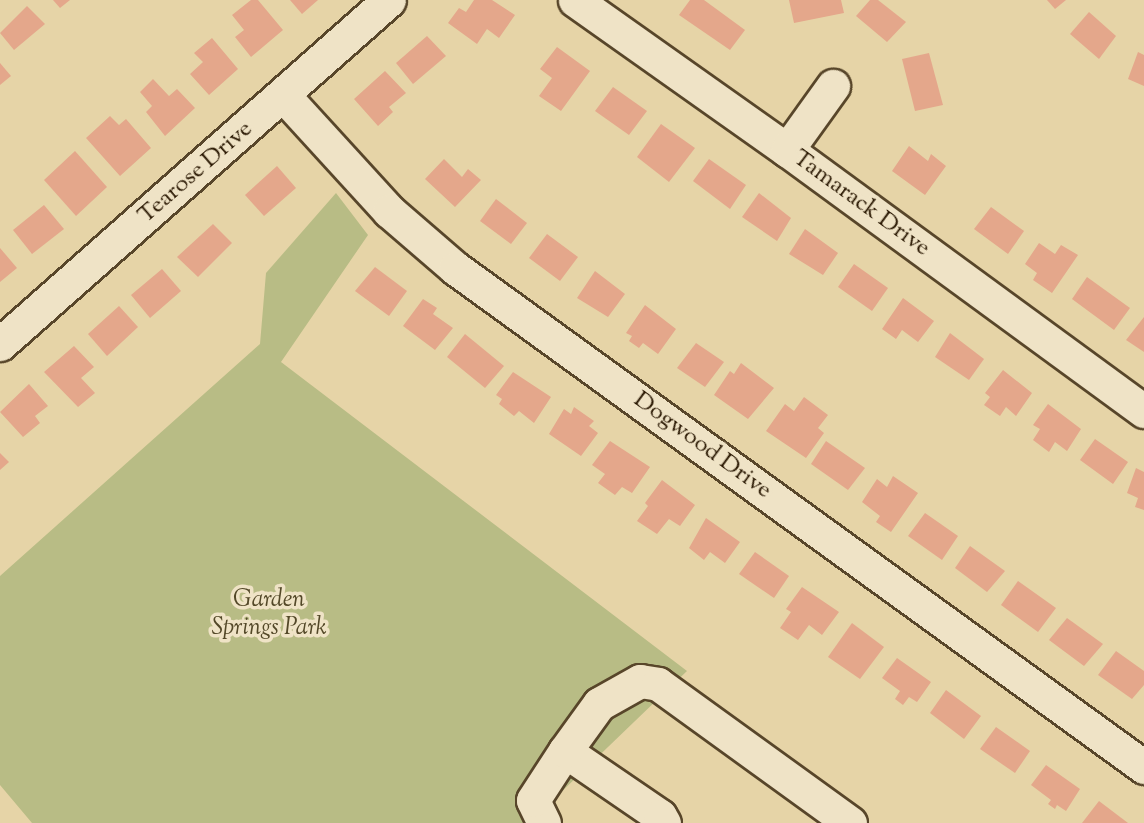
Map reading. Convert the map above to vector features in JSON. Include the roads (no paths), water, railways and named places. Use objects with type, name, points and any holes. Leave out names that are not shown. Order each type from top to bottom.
[{"type":"street","name":"Tearose Drive","points":[[0,344],[284,96],[389,0]]},
{"type":"street","name":"Tamarack Drive","points":[[575,0],[787,150],[1144,411]]},
{"type":"street","points":[[787,150],[834,86]]},
{"type":"street","name":"Dogwood Drive","points":[[284,96],[389,211],[455,268],[1144,767]]},
{"type":"street","points":[[544,823],[533,800],[565,751],[599,704],[640,681],[658,684],[850,823]]},
{"type":"street","points":[[565,751],[660,816],[664,823]]},
{"type":"park label","name":"Garden Springs Park","points":[[269,615]]}]
